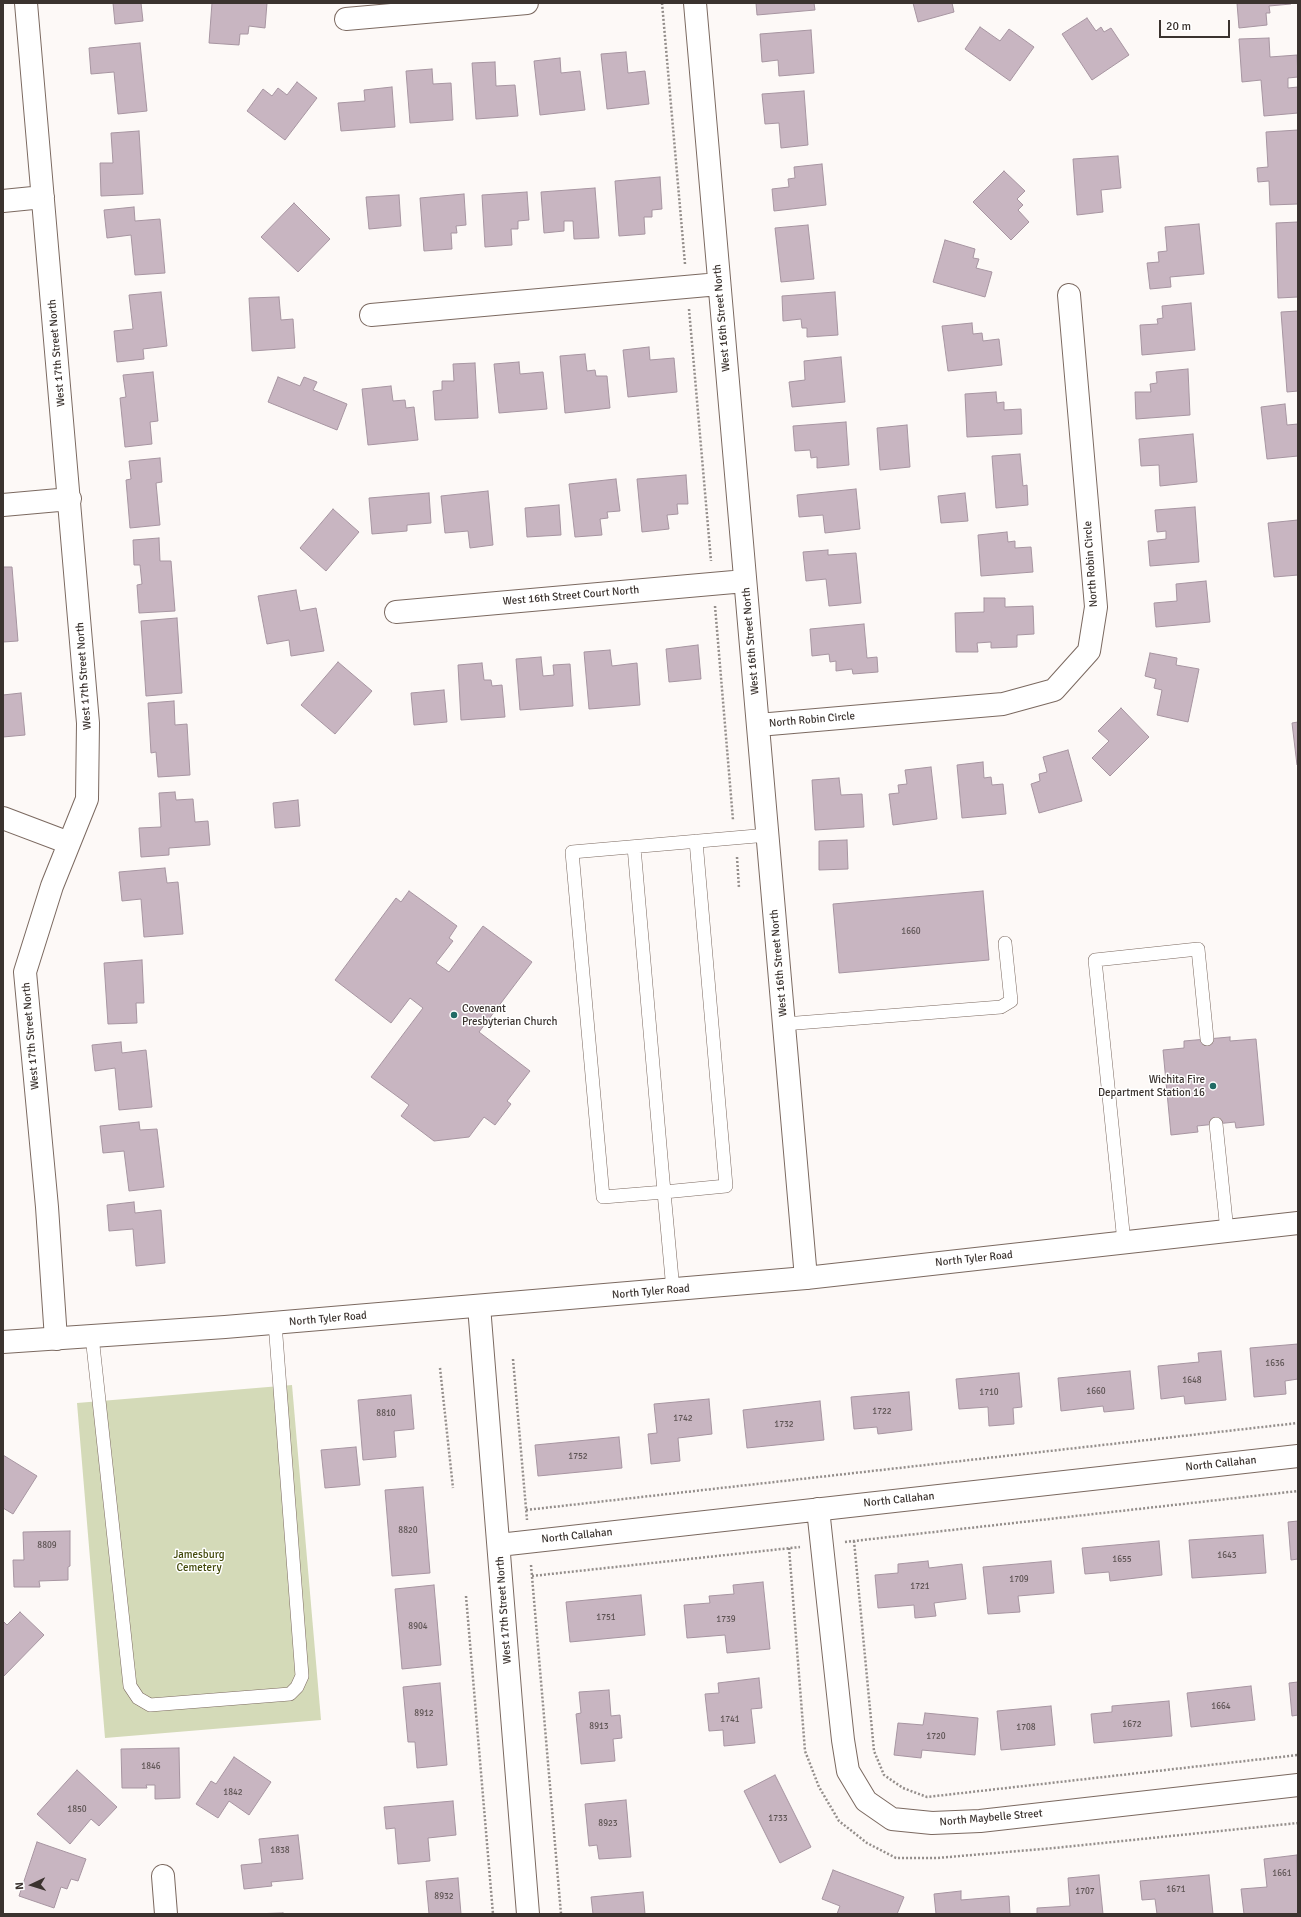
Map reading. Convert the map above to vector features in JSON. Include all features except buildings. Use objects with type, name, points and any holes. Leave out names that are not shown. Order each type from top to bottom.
[{"type":"street","name":"West 17th Street North","points":[[26,3],[70,499],[88,723],[87,799],[52,886],[25,972],[47,1207],[56,1339]]},
{"type":"street","points":[[346,19],[527,3]]},
{"type":"street","name":"West 16th Street North","points":[[695,3],[806,1278]]},
{"type":"street","points":[[3,201],[43,197]]},
{"type":"street","points":[[372,315],[719,284]]},
{"type":"street","name":"North Robin Circle","points":[[758,725],[1003,704],[1054,690],[1089,651],[1096,607],[1069,295]]},
{"type":"street","points":[[3,505],[70,499]]},
{"type":"street","name":"West 16th Street Court North","points":[[396,612],[745,581]]},
{"type":"street","points":[[3,818],[69,843]]},
{"type":"street","name":"North Tyler Road","points":[[3,1342],[275,1323],[806,1278],[1298,1223]]},
{"type":"street","name":"West 17th Street North","points":[[479,1306],[528,1914]]},
{"type":"street","name":"North Callahan","points":[[499,1546],[1298,1456]]},
{"type":"street","name":"North Maybelle Street","points":[[818,1509],[843,1740],[848,1771],[866,1801],[892,1819],[932,1823],[980,1821],[1298,1785]]},
{"type":"street","points":[[163,1876],[166,1914]]},
{"type":"lane","points":[[696,841],[726,1186],[603,1197],[572,852],[634,846],[768,835]]},
{"type":"lane","points":[[634,846],[673,1290]]},
{"type":"lane","points":[[784,1024],[1001,1007],[1011,1001],[1005,943]]},
{"type":"lane","points":[[1124,1242],[1095,960],[1198,949],[1207,1039]]},
{"type":"lane","points":[[1216,1124],[1227,1231]]},
{"type":"lane","points":[[92,1336],[130,1686],[138,1698],[150,1705],[290,1694],[297,1687],[302,1676],[275,1323]]},
{"type":"path","points":[[662,3],[739,888]]},
{"type":"path","points":[[513,1359],[562,1914]]},
{"type":"path","points":[[440,1368],[453,1488]]},
{"type":"path","points":[[526,1510],[1298,1423]]},
{"type":"path","points":[[532,1576],[1298,1491]]},
{"type":"path","points":[[854,1541],[874,1752],[884,1775],[903,1788],[927,1798],[1298,1755]]},
{"type":"path","points":[[789,1548],[806,1751],[819,1787],[840,1821],[867,1843],[896,1858],[937,1858],[1054,1848],[1298,1823]]},
{"type":"path","points":[[466,1596],[493,1914]]},
{"type":"green space","name":"Jamesburg Cemetery","points":[[292,1385],[321,1720],[105,1738],[77,1403]]},
{"type":"place","name":"Covenant Presbyterian Church","points":[[454,1015]]},
{"type":"place","name":"Wichita Fire Department Station 16","points":[[1213,1086]]}]
